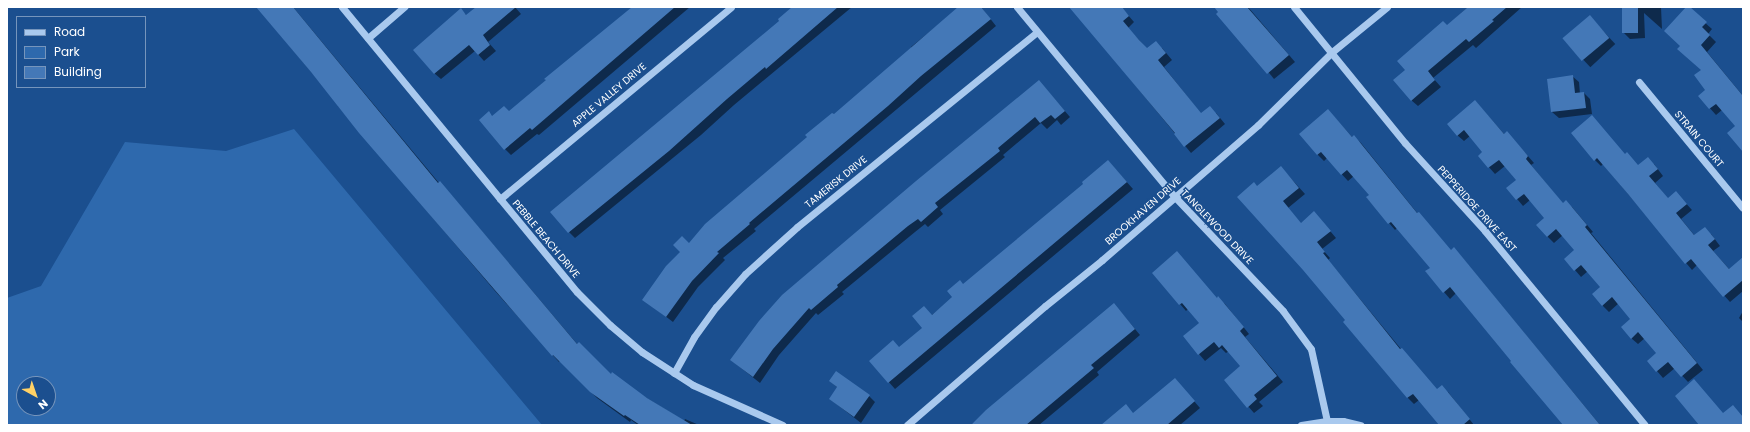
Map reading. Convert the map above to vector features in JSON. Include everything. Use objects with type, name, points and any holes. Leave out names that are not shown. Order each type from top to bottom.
[{"type":"street","name":"PEBBLE BEACH DRIVE","points":[[342,7],[577,292],[610,325],[642,352],[693,386],[783,425]]},
{"type":"street","points":[[368,38],[404,7]]},
{"type":"street","name":"APPLE VALLEY DRIVE","points":[[500,199],[731,7]]},
{"type":"street","name":"TANGLEWOOD DRIVE","points":[[1017,7],[1175,197],[1283,311],[1311,349],[1327,421]]},
{"type":"street","name":"PEPPERIDGE DRIVE EAST","points":[[1294,7],[1409,148],[1485,231],[1645,425]]},
{"type":"street","name":"BROOKHAVEN DRIVE","points":[[907,425],[1039,311],[1175,197],[1258,124],[1332,52],[1387,7]]},
{"type":"street","name":"TAMERISK DRIVE","points":[[674,373],[694,337],[716,307],[745,274],[797,227],[1037,32]]},
{"type":"street","name":"STRAIN COURT","points":[[1639,82],[1743,208]]},
{"type":"street","points":[[1301,425],[1327,421],[1361,425]]},
{"type":"green space","points":[[294,129],[542,425],[7,425],[7,298],[41,286],[125,142],[226,151]]},
{"type":"building","points":[[256,7],[293,7],[438,183],[440,181],[577,344],[579,342],[611,374],[612,372],[647,398],[692,425],[640,425],[625,415],[624,416],[590,392],[553,355],[552,356],[359,133],[311,72]]},
{"type":"building","points":[[476,7],[516,7],[483,35],[490,45],[478,55],[469,45],[434,74],[413,50],[461,8],[466,15]]},
{"type":"building","points":[[632,7],[675,7],[532,130],[530,128],[504,150],[479,120],[489,111],[492,116],[504,106],[509,111],[546,80],[544,79]]},
{"type":"building","points":[[792,7],[838,7],[766,69],[765,67],[727,99],[669,151],[568,233],[550,212],[779,21],[778,19]]},
{"type":"building","points":[[958,7],[981,7],[991,19],[921,76],[717,252],[719,253],[692,281],[666,317],[642,300],[666,266],[680,252],[673,245],[682,236],[689,243],[705,224],[807,137],[805,135],[832,113],[834,114]]},
{"type":"building","points":[[1069,7],[1122,7],[1129,16],[1123,21],[1139,40],[1147,48],[1156,41],[1166,53],[1158,60],[1201,113],[1210,106],[1220,118],[1184,147],[1174,134],[1175,133]]},
{"type":"building","points":[[1214,7],[1247,7],[1289,55],[1267,74],[1216,14],[1218,12]]},
{"type":"building","points":[[1468,7],[1507,7],[1492,20],[1494,21],[1469,42],[1466,39],[1428,71],[1435,80],[1411,101],[1393,80],[1405,70],[1397,61],[1443,21],[1447,25]]},
{"type":"building","points":[[1622,7],[1638,7],[1638,33],[1622,33]]},
{"type":"building","points":[[1686,7],[1690,7],[1707,22],[1702,27],[1710,35],[1701,45],[1743,96],[1743,152],[1727,133],[1735,126],[1716,104],[1709,109],[1698,96],[1705,90],[1694,75],[1701,70],[1677,49],[1680,46],[1664,31]]},
{"type":"building","points":[[1590,15],[1609,38],[1582,61],[1562,38]]},
{"type":"building","points":[[1573,75],[1575,93],[1584,92],[1586,108],[1551,112],[1547,79]]},
{"type":"building","points":[[1039,80],[1065,111],[1055,119],[1051,115],[1040,123],[1035,117],[998,148],[1000,151],[935,203],[938,207],[921,222],[918,219],[908,226],[837,285],[838,287],[811,310],[809,308],[773,349],[753,377],[730,360],[759,321],[782,295],[916,181]]},
{"type":"building","points":[[1475,100],[1504,134],[1507,131],[1528,156],[1526,159],[1563,203],[1566,200],[1587,225],[1585,227],[1697,363],[1681,377],[1668,362],[1656,372],[1647,361],[1656,353],[1638,332],[1631,339],[1621,327],[1630,319],[1612,297],[1602,306],[1592,294],[1600,287],[1581,265],[1574,271],[1564,259],[1574,250],[1556,229],[1547,237],[1536,225],[1544,218],[1524,194],[1516,200],[1506,188],[1516,180],[1499,160],[1488,168],[1478,156],[1482,152],[1464,130],[1457,136],[1447,124]]},
{"type":"building","points":[[1328,109],[1352,137],[1354,135],[1417,213],[1419,212],[1451,250],[1454,247],[1600,425],[1563,425],[1450,287],[1443,293],[1425,271],[1430,268],[1391,222],[1388,224],[1366,197],[1369,195],[1347,170],[1341,175],[1321,152],[1317,155],[1299,134]]},
{"type":"building","points":[[1592,115],[1625,154],[1627,152],[1638,165],[1648,157],[1658,169],[1649,176],[1668,198],[1676,191],[1687,204],[1676,213],[1694,235],[1705,227],[1715,239],[1708,245],[1729,269],[1743,257],[1743,280],[1723,297],[1691,259],[1685,264],[1597,158],[1594,161],[1571,133]]},
{"type":"building","points":[[1108,160],[1127,182],[888,383],[869,361],[893,340],[899,347],[922,328],[912,316],[924,306],[932,315],[952,297],[947,291],[960,280],[963,284],[1083,184],[1082,182]]},
{"type":"building","points":[[1281,166],[1299,188],[1283,201],[1301,223],[1314,211],[1331,231],[1317,242],[1325,252],[1323,253],[1400,349],[1402,348],[1437,389],[1442,385],[1470,419],[1463,425],[1439,425],[1413,394],[1407,398],[1343,322],[1345,320],[1303,270],[1237,197],[1254,182],[1257,186]]},
{"type":"building","points":[[1177,251],[1244,327],[1240,331],[1277,376],[1254,395],[1257,399],[1247,408],[1224,380],[1240,366],[1222,345],[1219,348],[1214,342],[1198,355],[1183,336],[1199,323],[1182,303],[1179,305],[1152,273]]},
{"type":"building","points":[[1114,303],[1135,329],[1091,365],[1094,368],[1026,425],[971,425],[986,410]]},
{"type":"building","points":[[836,371],[870,395],[854,417],[829,399],[837,387],[829,381]]},
{"type":"building","points":[[1175,378],[1195,401],[1167,425],[1101,425],[1126,404],[1133,413]]},
{"type":"building","points":[[1694,379],[1723,413],[1733,405],[1743,417],[1743,425],[1699,425],[1675,396]]}]
